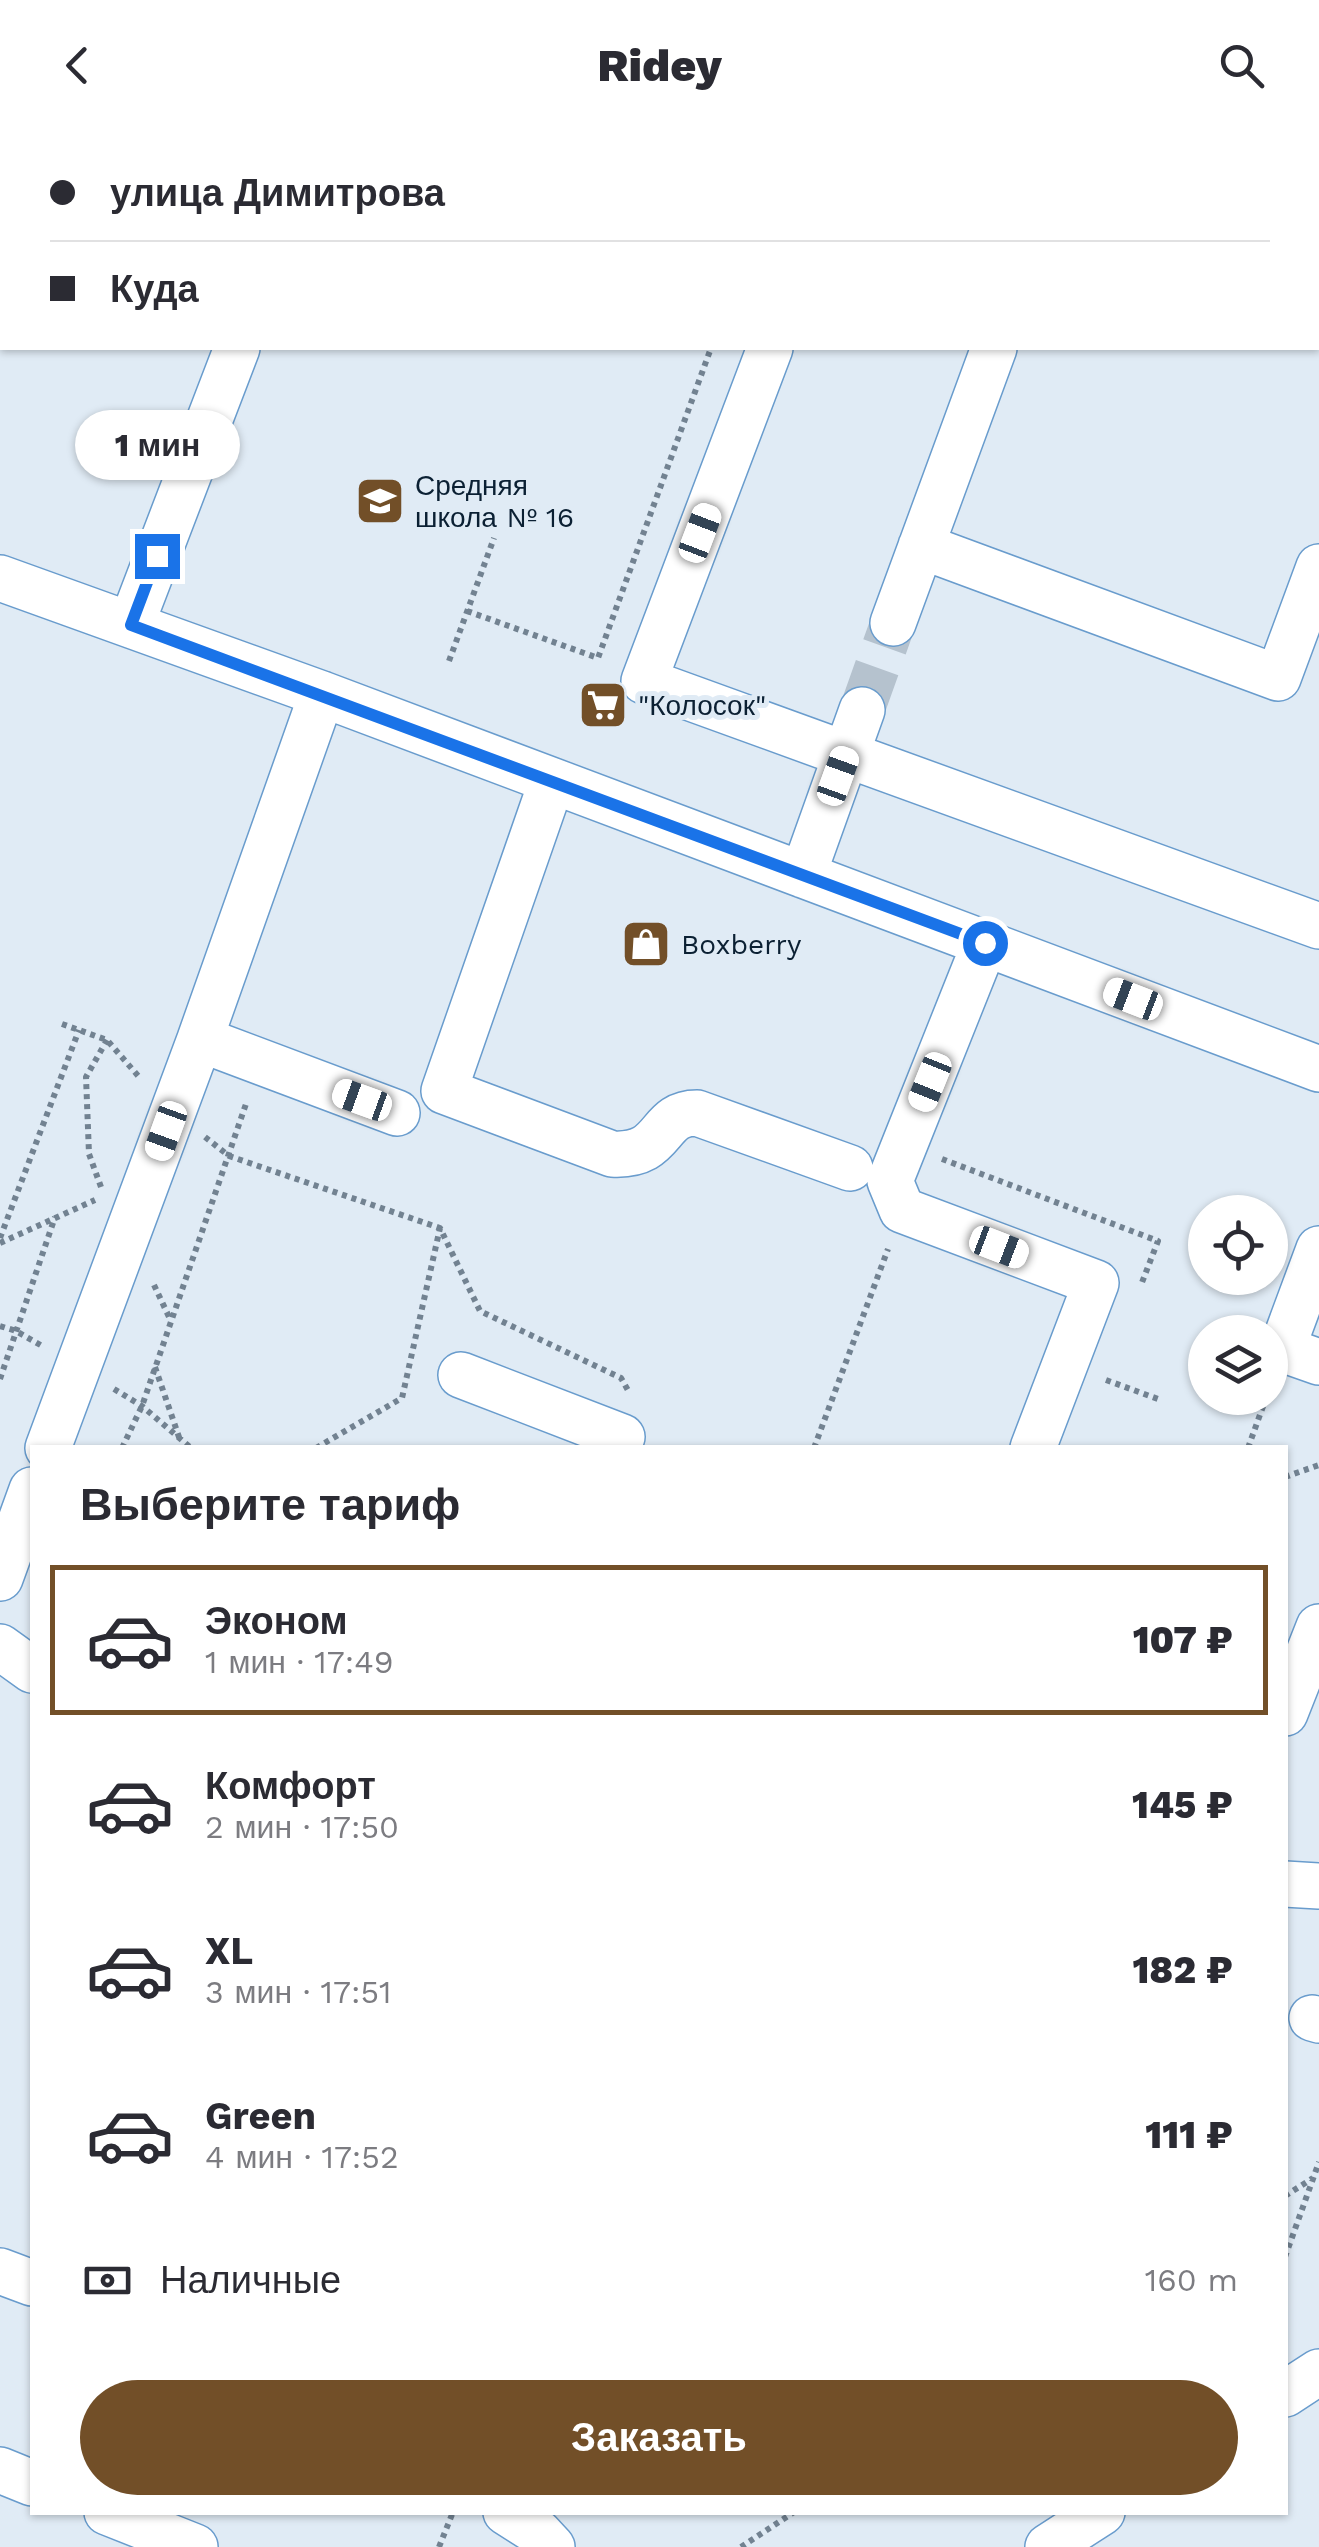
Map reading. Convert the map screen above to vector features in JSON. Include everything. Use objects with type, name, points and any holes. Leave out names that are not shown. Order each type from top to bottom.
[{"type":"street","points":[[131,625],[237,350]]},
{"type":"street","points":[[769,350],[644,682],[1319,926]]},
{"type":"street","points":[[893,623],[993,350]]},
{"type":"street","points":[[921,546],[1278,678],[1319,567]]},
{"type":"street","points":[[0,578],[322,694],[1319,1069]]},
{"type":"street","points":[[49,1445],[200,1039],[322,694]]},
{"type":"street","points":[[803,875],[862,710]]},
{"type":"street","points":[[552,782],[444,1091],[612,1154],[641,1151],[654,1144],[674,1118],[697,1113],[850,1168]]},
{"type":"street","points":[[985,943],[890,1182],[902,1210],[1096,1284],[1034,1445]]},
{"type":"street","points":[[200,1039],[397,1113]]},
{"type":"street","points":[[1319,1249],[1282,1349],[1319,1362]]},
{"type":"street","points":[[461,1375],[630,1432]]},
{"type":"street","points":[[0,1578],[30,1496]]},
{"type":"street","points":[[1288,1706],[1319,1627]]},
{"type":"street","points":[[0,1647],[30,1669]]},
{"type":"street","points":[[1288,1884],[1319,1886]]},
{"type":"street","points":[[0,2271],[30,2282]]},
{"type":"street","points":[[1288,2392],[1319,2372]]},
{"type":"street","points":[[0,2470],[30,2482]]},
{"type":"street","points":[[115,2515],[195,2547]]},
{"type":"street","points":[[511,2515],[539,2533],[552,2547]]},
{"type":"street","points":[[1048,2547],[1097,2515]]},
{"type":"path","points":[[468,611],[598,658],[710,350]]},
{"type":"path","points":[[449,661],[494,538]]},
{"type":"path","points":[[62,1024],[107,1040],[144,1082],[229,1156],[440,1228],[480,1311],[621,1378],[630,1432]]},
{"type":"path","points":[[0,1238],[79,1030]]},
{"type":"path","points":[[123,1445],[142,1406],[258,1063]]},
{"type":"path","points":[[815,1445],[902,1210]]},
{"type":"path","points":[[0,1379],[56,1217]]},
{"type":"path","points":[[321,1445],[402,1398],[440,1228]]},
{"type":"path","points":[[155,1366],[181,1441]]},
{"type":"path","points":[[1106,1380],[1158,1398]]},
{"type":"path","points":[[1249,1445],[1260,1415]]},
{"type":"path","points":[[1243,1429],[1254,1432]]},
{"type":"path","points":[[1288,1476],[1319,1465]]},
{"type":"path","points":[[1288,2249],[1319,2162]]},
{"type":"path","points":[[1288,2194],[1313,2178]]},
{"type":"path","points":[[439,2547],[452,2515]]},
{"type":"path","points":[[741,2547],[789,2515]]},
{"type":"tunnel","points":[[862,710],[893,623]]},
{"type":"place","name":"Средняя школа № 16","points":[[380,501]]},
{"type":"place","name":"\"Колосок\"","points":[[603,705]]},
{"type":"place","name":"Boxberry","points":[[646,944]]},
{"type":"route","points":[[157,556],[131,625],[985,943]]}]
